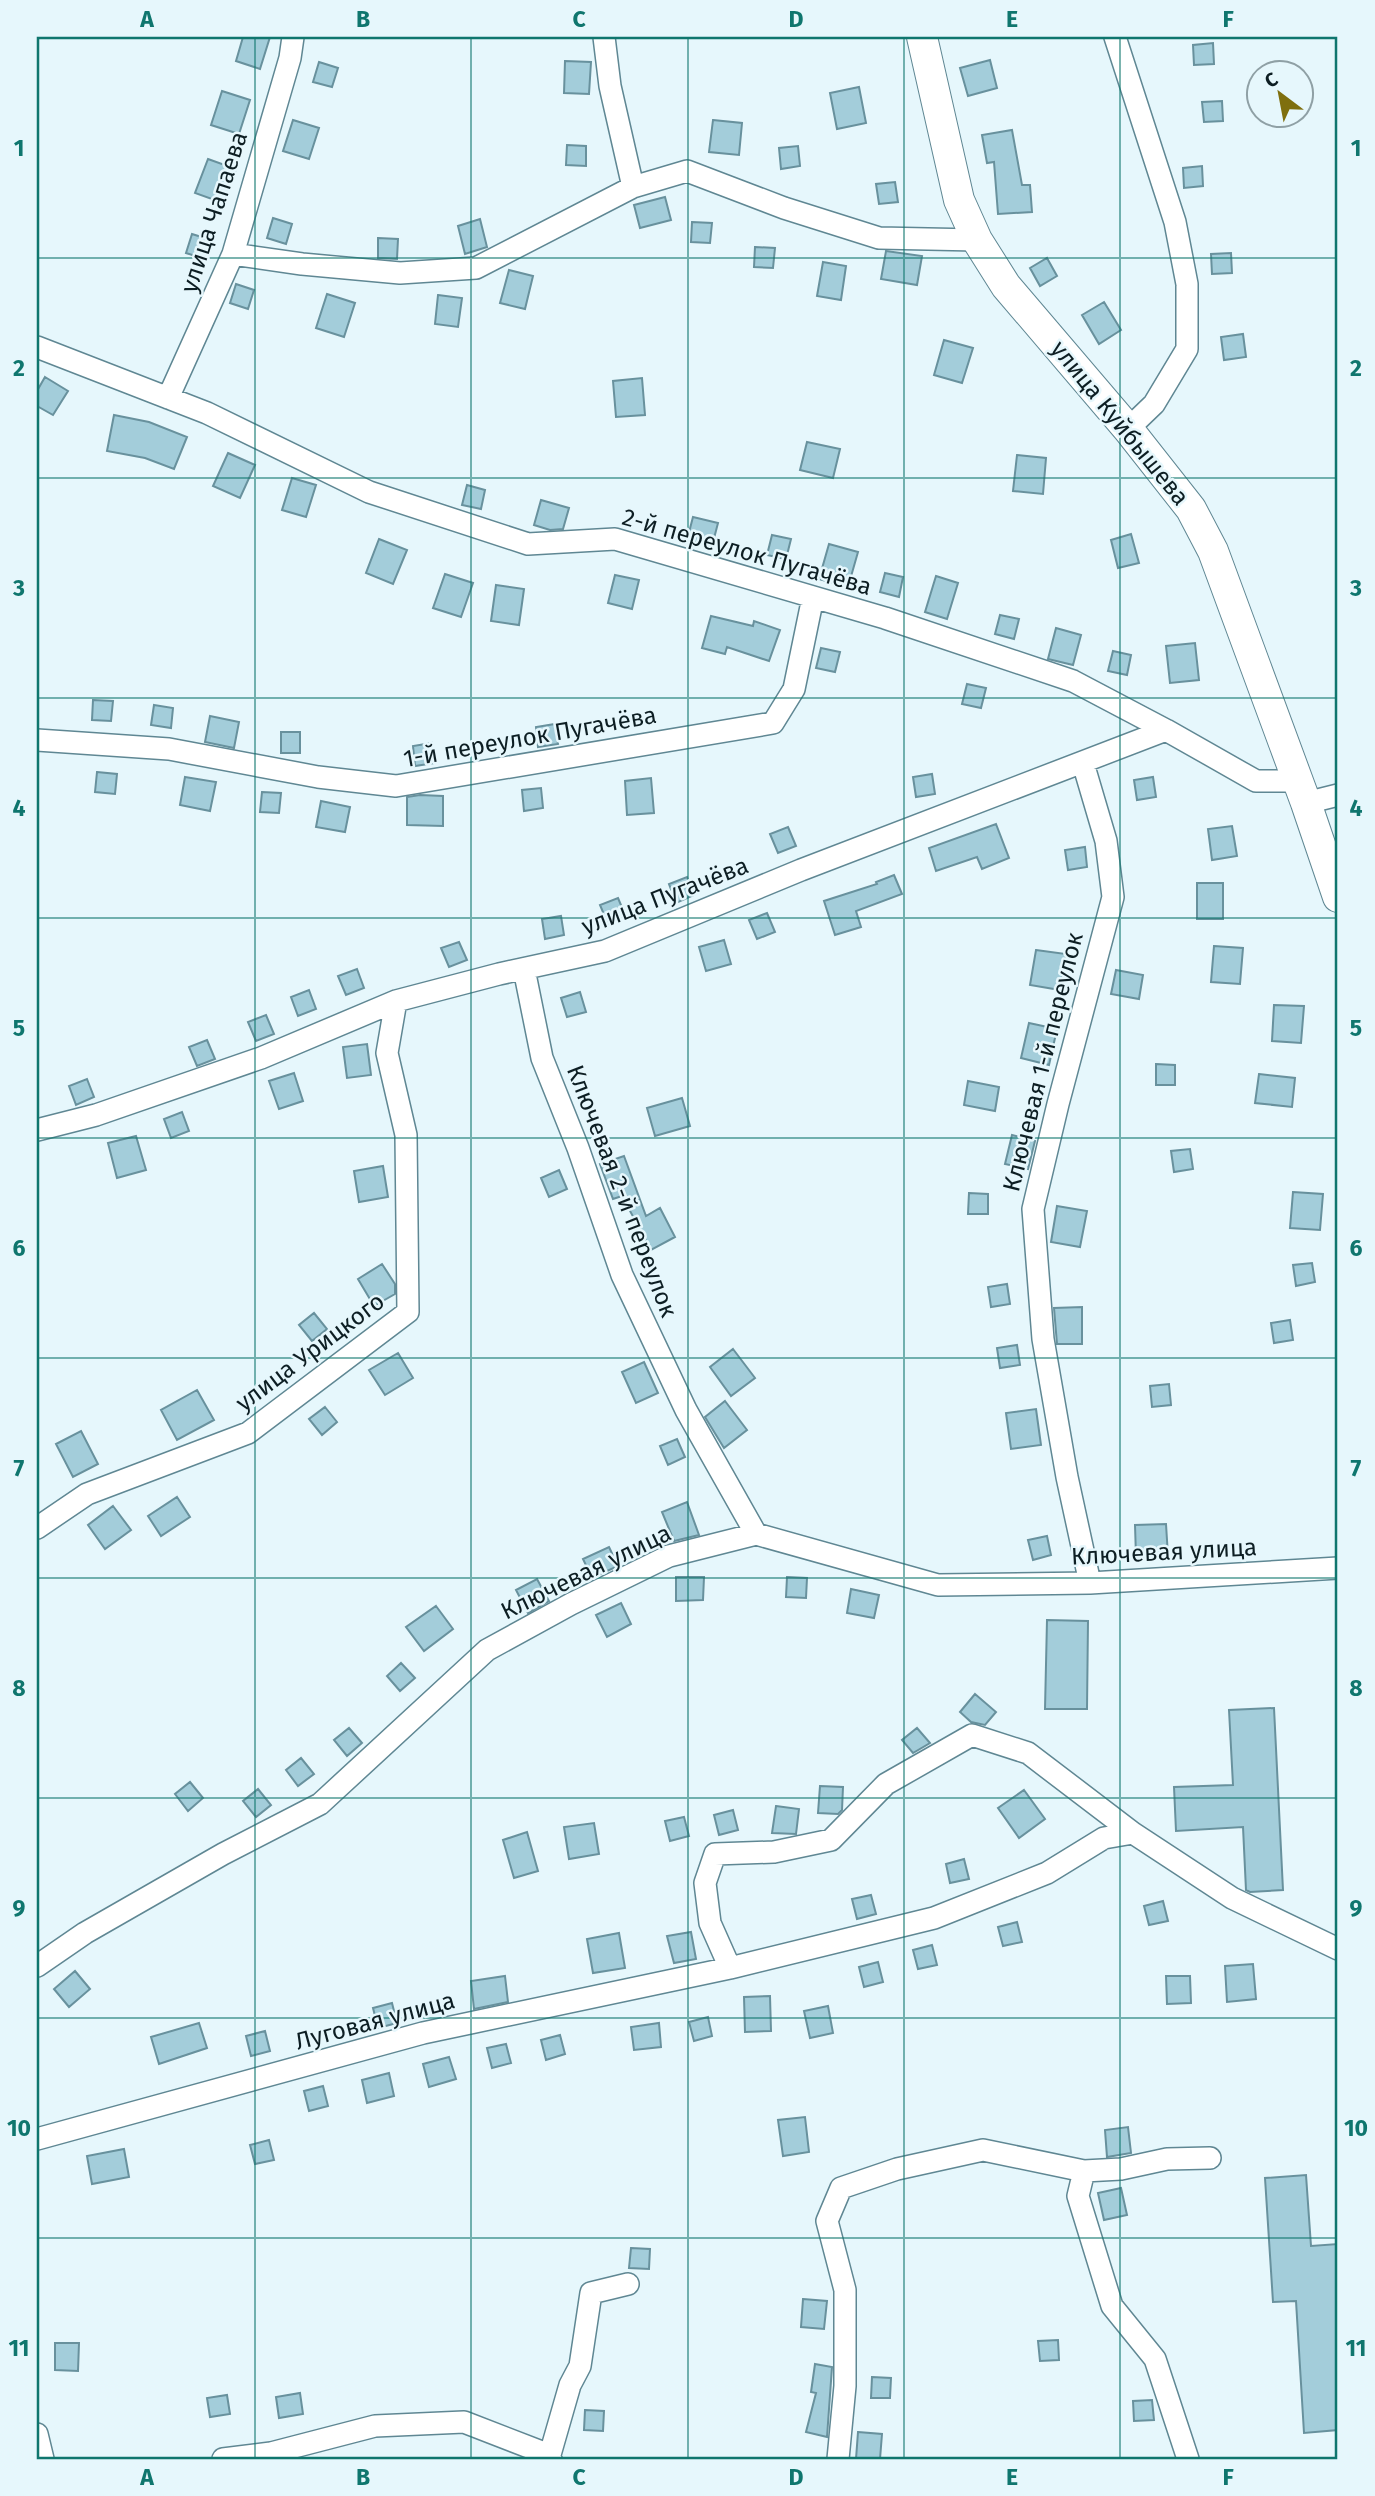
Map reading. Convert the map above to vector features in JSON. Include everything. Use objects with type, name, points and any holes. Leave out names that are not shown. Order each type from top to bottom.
[{"type":"main road","name":"улица Куйбышева","points":[[922,37],[959,200],[977,240],[1006,286],[1128,429],[1191,509],[1213,551],[1338,897]]},
{"type":"street","name":"улица Чапаева","points":[[168,398],[233,254],[290,58],[293,37]]},
{"type":"street","points":[[604,37],[610,86],[633,187]]},
{"type":"street","points":[[1115,37],[1175,222],[1187,284],[1187,349],[1154,404],[1128,429]]},
{"type":"street","points":[[233,254],[302,264],[400,273],[476,268],[633,187],[687,172],[784,208],[879,238],[977,240]]},
{"type":"street","name":"2-й переулок Пугачёва","points":[[37,347],[207,413],[369,492],[528,544],[615,538],[898,622],[1073,681],[1166,730]]},
{"type":"street","name":"1-й переулок Пугачёва","points":[[37,740],[169,748],[318,777],[396,786],[774,723],[794,689],[813,597]]},
{"type":"street","points":[[1166,730],[1256,781],[1302,792],[1338,795]]},
{"type":"street","name":"улица Пугачёва","points":[[37,1130],[96,1115],[261,1058],[396,1002],[605,951],[801,870],[1166,730]]},
{"type":"street","name":"Ключевая 1-й переулок","points":[[1083,763],[1106,841],[1113,897],[1033,1209],[1043,1339],[1067,1477],[1090,1583]]},
{"type":"street","name":"Ключевая 2-й переулок","points":[[524,969],[542,1058],[578,1148],[622,1275],[686,1409],[756,1534]]},
{"type":"street","name":"улица Урицкого","points":[[37,1528],[88,1494],[248,1433],[408,1312],[406,1135],[387,1053],[396,1002]]},
{"type":"street","name":"Ключевая улица","points":[[37,1966],[85,1933],[223,1854],[320,1804],[487,1650],[571,1604],[669,1556],[756,1534],[938,1585],[1090,1583],[1338,1568]]},
{"type":"street","points":[[730,1968],[710,1923],[706,1896],[705,1883],[715,1854],[774,1852],[831,1840],[886,1784],[972,1735],[1028,1753],[1133,1833],[1232,1898],[1338,1949]]},
{"type":"street","name":"Луговая улица","points":[[37,2139],[423,2033],[730,1968],[934,1918],[1047,1873],[1104,1838],[1133,1833]]},
{"type":"street","points":[[838,2459],[845,2386],[845,2290],[827,2221],[841,2188],[897,2169],[983,2150],[1084,2171],[1122,2169],[1167,2159],[1210,2158]]},
{"type":"street","points":[[1084,2171],[1079,2196],[1112,2306],[1154,2359],[1188,2459]]},
{"type":"street","points":[[223,2459],[271,2453],[375,2426],[464,2422],[539,2451],[550,2458],[570,2385],[580,2366],[591,2293],[628,2284]]},
{"type":"street","points":[[37,2434],[43,2459]]},
{"type":"building","points":[[243,37],[270,37],[260,69],[236,61]]},
{"type":"building","points":[[1213,43],[1214,64],[1194,65],[1193,45]]},
{"type":"building","points":[[990,60],[997,88],[968,96],[960,68]]},
{"type":"building","points":[[565,61],[591,62],[589,94],[564,93]]},
{"type":"building","points":[[319,62],[338,68],[332,87],[313,82]]},
{"type":"building","points":[[859,87],[866,123],[837,129],[830,93]]},
{"type":"building","points":[[222,91],[250,100],[239,134],[211,125]]},
{"type":"building","points":[[1222,101],[1223,121],[1204,122],[1202,102]]},
{"type":"building","points":[[293,120],[319,128],[309,159],[283,151]]},
{"type":"building","points":[[713,120],[742,123],[739,155],[709,152]]},
{"type":"building","points":[[1012,130],[1022,185],[1030,185],[1032,212],[998,214],[994,162],[987,163],[982,135]]},
{"type":"building","points":[[567,145],[586,146],[586,166],[566,165]]},
{"type":"building","points":[[798,146],[800,166],[781,169],[779,148]]},
{"type":"building","points":[[208,159],[236,169],[223,203],[195,193]]},
{"type":"building","points":[[1202,166],[1203,186],[1184,188],[1183,168]]},
{"type":"building","points":[[895,182],[898,202],[879,204],[876,184]]},
{"type":"building","points":[[665,197],[671,220],[640,228],[634,205]]},
{"type":"building","points":[[273,218],[292,224],[286,244],[267,238]]},
{"type":"building","points":[[480,219],[487,247],[465,254],[458,226]]},
{"type":"building","points":[[692,222],[712,223],[710,243],[691,242]]},
{"type":"building","points":[[192,234],[211,240],[205,259],[186,253]]},
{"type":"building","points":[[378,238],[398,239],[397,259],[378,258]]},
{"type":"building","points":[[755,247],[775,248],[773,268],[754,267]]},
{"type":"building","points":[[886,251],[922,256],[917,285],[881,279]]},
{"type":"building","points":[[1231,253],[1232,273],[1212,274],[1211,254]]},
{"type":"building","points":[[1047,258],[1057,276],[1040,286],[1030,268]]},
{"type":"building","points":[[823,262],[846,266],[841,300],[817,296]]},
{"type":"building","points":[[509,270],[533,276],[525,309],[500,303]]},
{"type":"building","points":[[236,284],[254,290],[248,309],[230,303]]},
{"type":"building","points":[[327,294],[355,303],[344,337],[316,328]]},
{"type":"building","points":[[438,295],[462,298],[458,327],[435,324]]},
{"type":"building","points":[[1104,302],[1121,330],[1099,344],[1082,315]]},
{"type":"building","points":[[1243,334],[1246,357],[1224,360],[1221,337]]},
{"type":"building","points":[[944,340],[973,348],[962,383],[934,375]]},
{"type":"building","points":[[45,377],[68,391],[53,415],[37,406],[37,391]]},
{"type":"building","points":[[642,378],[645,415],[616,417],[613,381]]},
{"type":"building","points":[[114,415],[149,422],[187,437],[174,469],[145,458],[107,451]]},
{"type":"building","points":[[807,442],[840,449],[833,478],[800,470]]},
{"type":"building","points":[[228,453],[255,465],[240,498],[213,486]]},
{"type":"building","points":[[1017,455],[1046,458],[1043,494],[1013,491]]},
{"type":"building","points":[[292,478],[316,485],[306,517],[282,510]]},
{"type":"building","points":[[467,485],[485,490],[481,509],[462,505]]},
{"type":"building","points":[[541,500],[569,508],[563,529],[550,530],[534,525]]},
{"type":"building","points":[[693,517],[718,523],[712,546],[687,540]]},
{"type":"building","points":[[1131,534],[1139,563],[1118,568],[1111,540]]},
{"type":"building","points":[[772,535],[791,539],[786,559],[767,555]]},
{"type":"building","points":[[379,539],[407,550],[393,584],[366,573]]},
{"type":"building","points":[[829,544],[858,552],[848,587],[819,579]]},
{"type":"building","points":[[885,573],[903,577],[899,597],[880,592]]},
{"type":"building","points":[[445,574],[473,583],[461,617],[433,608]]},
{"type":"building","points":[[615,575],[639,580],[632,609],[608,603]]},
{"type":"building","points":[[936,576],[958,583],[947,619],[925,612]]},
{"type":"building","points":[[496,585],[524,589],[519,625],[491,621]]},
{"type":"building","points":[[1000,615],[1019,619],[1014,639],[995,634]]},
{"type":"building","points":[[711,616],[753,626],[754,621],[780,630],[769,661],[727,647],[725,654],[702,648]]},
{"type":"building","points":[[1056,628],[1081,635],[1073,665],[1048,659]]},
{"type":"building","points":[[1195,643],[1199,680],[1170,683],[1166,646]]},
{"type":"building","points":[[821,648],[840,652],[835,672],[816,668]]},
{"type":"building","points":[[1113,651],[1131,655],[1127,675],[1108,671]]},
{"type":"building","points":[[967,684],[986,688],[981,708],[962,704]]},
{"type":"building","points":[[93,700],[113,701],[111,721],[92,720]]},
{"type":"building","points":[[154,705],[173,708],[171,728],[151,725]]},
{"type":"building","points":[[210,716],[239,722],[234,748],[205,742]]},
{"type":"building","points":[[555,724],[558,744],[538,747],[536,727]]},
{"type":"building","points":[[281,732],[300,732],[300,753],[281,753]]},
{"type":"building","points":[[432,743],[435,763],[415,766],[413,746]]},
{"type":"building","points":[[97,772],[117,774],[115,794],[95,792]]},
{"type":"building","points":[[932,774],[935,794],[916,797],[913,777]]},
{"type":"building","points":[[185,777],[216,782],[210,811],[180,805]]},
{"type":"building","points":[[1153,777],[1156,797],[1137,800],[1134,780]]},
{"type":"building","points":[[651,778],[654,813],[627,815],[625,781]]},
{"type":"building","points":[[541,788],[543,808],[524,811],[522,790]]},
{"type":"building","points":[[262,792],[281,793],[279,813],[260,812]]},
{"type":"building","points":[[443,796],[443,826],[407,825],[407,797]]},
{"type":"building","points":[[321,801],[350,807],[345,832],[316,827]]},
{"type":"building","points":[[996,824],[1009,858],[982,869],[977,857],[936,871],[929,848]]},
{"type":"building","points":[[1232,826],[1237,856],[1212,860],[1208,829]]},
{"type":"building","points":[[788,827],[796,846],[778,853],[770,834]]},
{"type":"building","points":[[1085,847],[1087,867],[1068,870],[1065,850]]},
{"type":"building","points":[[894,875],[902,894],[856,911],[861,927],[835,935],[824,901],[877,884],[876,882]]},
{"type":"building","points":[[687,877],[694,895],[676,903],[669,884]]},
{"type":"building","points":[[1197,883],[1223,883],[1223,919],[1197,919]]},
{"type":"building","points":[[618,898],[626,917],[608,924],[600,905]]},
{"type":"building","points":[[767,913],[775,932],[757,939],[749,920]]},
{"type":"building","points":[[561,916],[564,935],[545,939],[542,919]]},
{"type":"building","points":[[724,940],[731,964],[706,971],[699,947]]},
{"type":"building","points":[[459,942],[467,960],[449,967],[441,948]]},
{"type":"building","points":[[1214,946],[1243,948],[1240,984],[1211,982]]},
{"type":"building","points":[[1036,950],[1066,954],[1060,990],[1030,985]]},
{"type":"building","points":[[357,969],[364,988],[346,995],[338,976]]},
{"type":"building","points":[[1116,970],[1143,975],[1139,999],[1111,994]]},
{"type":"building","points":[[309,990],[316,1009],[298,1016],[291,997]]},
{"type":"building","points":[[580,992],[586,1012],[567,1017],[561,998]]},
{"type":"building","points":[[1274,1005],[1304,1006],[1301,1043],[1272,1041]]},
{"type":"building","points":[[266,1015],[274,1034],[256,1041],[248,1022]]},
{"type":"building","points":[[1029,1023],[1057,1029],[1049,1065],[1021,1058]]},
{"type":"building","points":[[207,1040],[215,1059],[197,1066],[189,1047]]},
{"type":"building","points":[[367,1044],[371,1075],[347,1078],[343,1047]]},
{"type":"building","points":[[1156,1064],[1175,1065],[1175,1085],[1156,1085]]},
{"type":"building","points":[[294,1073],[303,1101],[279,1109],[269,1081]]},
{"type":"building","points":[[1259,1074],[1295,1078],[1292,1107],[1255,1103]]},
{"type":"building","points":[[87,1079],[94,1097],[76,1105],[69,1086]]},
{"type":"building","points":[[968,1081],[999,1087],[995,1111],[964,1105]]},
{"type":"building","points":[[682,1098],[690,1126],[655,1136],[647,1108]]},
{"type":"building","points":[[182,1112],[189,1131],[171,1138],[164,1119]]},
{"type":"building","points":[[1012,1135],[1035,1141],[1028,1169],[1005,1164]]},
{"type":"building","points":[[136,1136],[146,1170],[117,1178],[108,1143]]},
{"type":"building","points":[[1190,1149],[1193,1169],[1174,1172],[1171,1151]]},
{"type":"building","points":[[624,1156],[646,1216],[660,1208],[675,1237],[651,1250],[622,1196],[613,1199],[600,1164]]},
{"type":"building","points":[[383,1166],[388,1197],[359,1202],[354,1171]]},
{"type":"building","points":[[559,1170],[567,1189],[549,1197],[541,1178]]},
{"type":"building","points":[[1293,1192],[1323,1194],[1320,1230],[1290,1228]]},
{"type":"building","points":[[969,1193],[988,1194],[988,1214],[968,1214]]},
{"type":"building","points":[[1057,1206],[1087,1211],[1080,1247],[1051,1242]]},
{"type":"building","points":[[1312,1263],[1315,1282],[1296,1286],[1293,1265]]},
{"type":"building","points":[[382,1264],[395,1284],[395,1294],[374,1306],[358,1279]]},
{"type":"building","points":[[1007,1284],[1010,1304],[991,1307],[988,1287]]},
{"type":"building","points":[[1082,1307],[1082,1344],[1057,1344],[1054,1308]]},
{"type":"building","points":[[314,1313],[327,1329],[312,1341],[299,1325]]},
{"type":"building","points":[[1290,1320],[1293,1340],[1274,1343],[1271,1323]]},
{"type":"building","points":[[1017,1345],[1020,1365],[1000,1368],[997,1348]]},
{"type":"building","points":[[733,1349],[755,1378],[731,1396],[710,1367]]},
{"type":"building","points":[[398,1353],[413,1378],[385,1395],[369,1370]]},
{"type":"building","points":[[644,1362],[658,1393],[636,1403],[622,1372]]},
{"type":"building","points":[[1169,1384],[1171,1405],[1152,1407],[1150,1386]]},
{"type":"building","points":[[197,1390],[214,1420],[177,1440],[161,1410]]},
{"type":"building","points":[[725,1401],[747,1430],[724,1448],[705,1417]]},
{"type":"building","points":[[325,1407],[337,1422],[322,1435],[309,1419]]},
{"type":"building","points":[[1036,1409],[1041,1445],[1011,1449],[1006,1413]]},
{"type":"building","points":[[81,1431],[98,1464],[73,1477],[56,1444]]},
{"type":"building","points":[[677,1439],[685,1457],[668,1465],[660,1446]]},
{"type":"building","points":[[177,1497],[190,1517],[161,1536],[148,1516]]},
{"type":"building","points":[[687,1502],[699,1535],[674,1541],[662,1512]]},
{"type":"building","points":[[113,1506],[131,1530],[105,1549],[88,1525]]},
{"type":"building","points":[[1166,1524],[1168,1556],[1136,1557],[1135,1525]]},
{"type":"building","points":[[1047,1536],[1051,1555],[1033,1560],[1028,1540]]},
{"type":"building","points":[[609,1547],[618,1566],[592,1578],[583,1559]]},
{"type":"building","points":[[676,1577],[704,1577],[703,1600],[676,1601]]},
{"type":"building","points":[[787,1577],[807,1578],[806,1598],[786,1597]]},
{"type":"building","points":[[537,1579],[549,1601],[528,1613],[516,1590]]},
{"type":"building","points":[[851,1589],[879,1595],[874,1618],[847,1613]]},
{"type":"building","points":[[621,1603],[631,1624],[607,1637],[596,1615]]},
{"type":"building","points":[[436,1606],[453,1629],[424,1651],[406,1627]]},
{"type":"building","points":[[1047,1620],[1088,1621],[1087,1709],[1045,1709]]},
{"type":"building","points":[[401,1663],[415,1678],[400,1691],[387,1676]]},
{"type":"building","points":[[975,1694],[996,1712],[985,1725],[971,1722],[960,1712]]},
{"type":"building","points":[[1274,1708],[1283,1890],[1250,1892],[1246,1890],[1243,1827],[1176,1831],[1174,1787],[1233,1785],[1229,1710]]},
{"type":"building","points":[[349,1728],[362,1743],[347,1756],[334,1740]]},
{"type":"building","points":[[917,1728],[930,1743],[913,1753],[902,1740]]},
{"type":"building","points":[[301,1758],[314,1774],[298,1786],[286,1770]]},
{"type":"building","points":[[190,1782],[203,1798],[188,1811],[175,1794]]},
{"type":"building","points":[[820,1786],[843,1787],[842,1810],[838,1814],[818,1813]]},
{"type":"building","points":[[258,1789],[271,1805],[256,1817],[243,1801]]},
{"type":"building","points":[[1024,1790],[1045,1819],[1019,1838],[998,1808]]},
{"type":"building","points":[[776,1806],[799,1809],[796,1834],[772,1833]]},
{"type":"building","points":[[733,1810],[738,1830],[719,1835],[714,1815]]},
{"type":"building","points":[[684,1817],[689,1836],[670,1841],[665,1821]]},
{"type":"building","points":[[594,1823],[599,1854],[569,1859],[564,1827]]},
{"type":"building","points":[[527,1832],[538,1871],[514,1878],[503,1840]]},
{"type":"building","points":[[964,1859],[969,1879],[950,1883],[946,1864]]},
{"type":"building","points":[[871,1895],[876,1914],[857,1919],[852,1899]]},
{"type":"building","points":[[1163,1901],[1168,1921],[1149,1925],[1144,1906]]},
{"type":"building","points":[[1017,1922],[1022,1942],[1003,1946],[998,1927]]},
{"type":"building","points":[[691,1932],[696,1959],[674,1963],[667,1936]]},
{"type":"building","points":[[619,1933],[625,1968],[593,1973],[587,1939]]},
{"type":"building","points":[[932,1945],[937,1965],[918,1969],[913,1950]]},
{"type":"building","points":[[878,1962],[883,1982],[864,1987],[859,1967]]},
{"type":"building","points":[[1253,1964],[1256,1999],[1227,2002],[1225,1966]]},
{"type":"building","points":[[75,1971],[90,1989],[69,2007],[54,1989]]},
{"type":"building","points":[[505,1976],[508,2002],[474,2009],[471,1981]]},
{"type":"building","points":[[1166,1976],[1190,1976],[1191,2003],[1167,2004]]},
{"type":"building","points":[[770,1996],[771,2031],[745,2032],[744,1997]]},
{"type":"building","points":[[392,2003],[397,2023],[378,2028],[373,2008]]},
{"type":"building","points":[[828,2006],[833,2033],[810,2038],[804,2011]]},
{"type":"building","points":[[708,2017],[712,2036],[694,2041],[689,2022]]},
{"type":"building","points":[[199,2023],[207,2048],[159,2064],[151,2037]]},
{"type":"building","points":[[659,2023],[661,2047],[634,2050],[631,2027]]},
{"type":"building","points":[[265,2031],[270,2051],[251,2056],[246,2036]]},
{"type":"building","points":[[560,2035],[565,2054],[546,2060],[541,2040]]},
{"type":"building","points":[[506,2044],[511,2063],[492,2068],[487,2048]]},
{"type":"building","points":[[449,2057],[456,2079],[429,2087],[423,2064]]},
{"type":"building","points":[[389,2073],[394,2096],[367,2103],[362,2080]]},
{"type":"building","points":[[323,2086],[328,2106],[309,2111],[304,2091]]},
{"type":"building","points":[[805,2117],[809,2152],[783,2156],[778,2120]]},
{"type":"building","points":[[1128,2127],[1131,2153],[1107,2157],[1105,2130]]},
{"type":"building","points":[[269,2140],[274,2160],[255,2164],[250,2145]]},
{"type":"building","points":[[124,2149],[129,2177],[92,2184],[87,2156]]},
{"type":"building","points":[[1306,2175],[1311,2246],[1338,2244],[1338,2430],[1304,2433],[1296,2301],[1273,2302],[1265,2178]]},
{"type":"building","points":[[1121,2188],[1127,2215],[1104,2220],[1098,2193]]},
{"type":"building","points":[[631,2248],[650,2249],[649,2269],[629,2268]]},
{"type":"building","points":[[803,2299],[827,2301],[824,2329],[801,2327]]},
{"type":"building","points":[[1058,2340],[1059,2360],[1040,2361],[1038,2341]]},
{"type":"building","points":[[55,2343],[79,2343],[78,2371],[55,2370]]},
{"type":"building","points":[[815,2364],[832,2367],[827,2437],[806,2432],[816,2393],[811,2392]]},
{"type":"building","points":[[872,2377],[891,2378],[890,2398],[871,2398]]},
{"type":"building","points":[[300,2393],[303,2414],[279,2418],[276,2397]]},
{"type":"building","points":[[227,2395],[230,2414],[210,2417],[207,2398]]},
{"type":"building","points":[[1152,2400],[1154,2420],[1134,2421],[1133,2401]]},
{"type":"building","points":[[585,2410],[604,2411],[603,2431],[584,2430]]},
{"type":"building","points":[[858,2432],[882,2434],[880,2459],[856,2459]]}]
